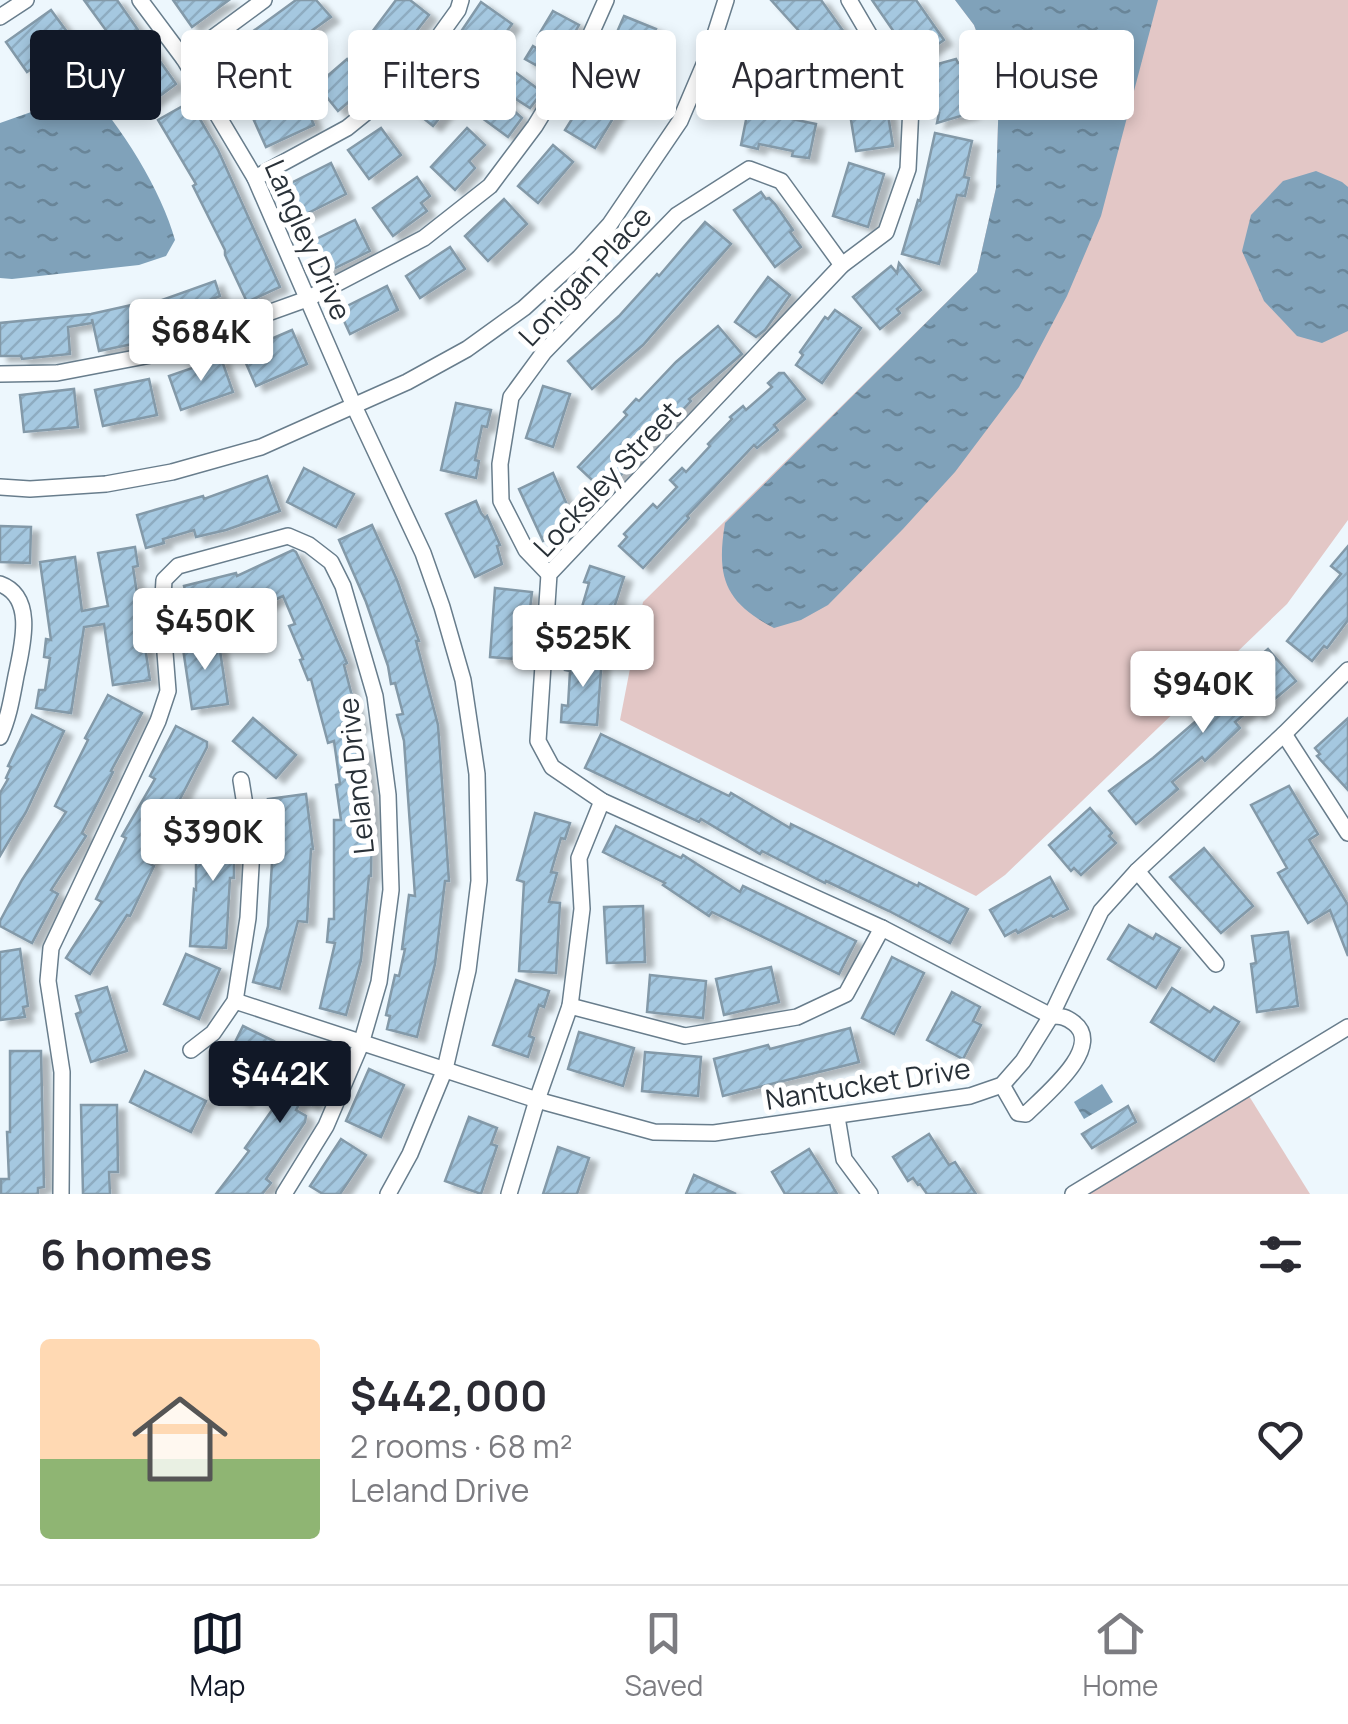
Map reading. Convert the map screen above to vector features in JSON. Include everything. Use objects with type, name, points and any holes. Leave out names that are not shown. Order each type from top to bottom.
[{"type":"street","points":[[0,16],[26,0]]},
{"type":"street","name":"Langley Drive","points":[[140,0],[181,55]]},
{"type":"street","points":[[223,30],[264,0]]},
{"type":"street","points":[[255,178],[347,128],[408,78],[458,10],[461,0]]},
{"type":"street","points":[[0,374],[56,374],[151,356],[307,299],[424,238],[490,186],[535,126],[590,36],[606,0]]},
{"type":"street","points":[[0,488],[106,484],[172,472],[261,448],[407,382],[467,349],[524,308],[610,224],[680,121],[726,0]]},
{"type":"street","name":"Locksley Street","points":[[849,0],[910,106],[908,169],[886,232],[842,265],[549,574],[538,742],[552,767],[602,801],[882,928],[1051,1016],[1066,1016],[1081,1028],[1084,1041],[1075,1063],[1026,1114],[1018,1113],[1002,1084]]},
{"type":"street","name":"Langley Drive","points":[[220,120],[255,178],[423,553],[464,680],[477,774],[479,881],[468,970],[446,1069],[410,1154],[388,1194]]},
{"type":"street","name":"Lonigan Place","points":[[549,574],[526,550],[501,500],[500,464],[511,397],[544,352],[677,215],[749,169],[781,181],[842,265]]},
{"type":"street","name":"Leland Drive","points":[[60,1194],[62,1072],[48,982],[51,948],[158,721],[168,691],[162,614],[164,580],[178,566],[288,536],[309,545],[331,562],[343,586],[375,696],[388,795],[392,890],[379,982],[361,1044],[326,1126],[284,1194]]},
{"type":"street","points":[[0,737],[8,720],[24,625],[16,594],[5,585]]},
{"type":"street","name":"Nantucket Drive","points":[[235,1001],[537,1100],[654,1132],[714,1133],[970,1096],[1002,1084],[1023,1061],[1051,1016],[1101,910],[1348,670]]},
{"type":"street","points":[[1284,734],[1348,833]]},
{"type":"street","points":[[191,1050],[213,1033],[235,1001],[248,918],[252,849],[241,780]]},
{"type":"street","points":[[509,1194],[570,1006],[582,909],[579,858],[602,801]]},
{"type":"street","points":[[1137,871],[1216,964]]},
{"type":"street","points":[[570,1006],[685,1036],[797,1017],[846,994],[882,928]]},
{"type":"street","points":[[1072,1194],[1348,1027]]},
{"type":"street","points":[[838,1117],[844,1159],[870,1194]]},
{"type":"shaded area","points":[[955,0],[1348,0],[1348,520],[1287,604],[1005,875],[976,896],[620,720],[643,602],[977,272],[996,188],[998,120],[1134,120],[1134,30],[976,30]]},
{"type":"shaded area","points":[[1249,1096],[1310,1194],[1087,1194]]},
{"type":"water","points":[[955,0],[1158,0],[1134,91],[1134,30],[976,30]]},
{"type":"water","points":[[30,112],[30,120],[113,120],[138,159],[169,221],[175,240],[166,256],[139,265],[0,278],[0,123]]},
{"type":"water","points":[[998,120],[1126,120],[1101,216],[1067,296],[1019,387],[955,472],[828,605],[801,620],[774,628],[744,608],[728,586],[722,559],[725,523],[977,272],[996,188]]},
{"type":"water","points":[[1316,171],[1348,187],[1348,331],[1322,343],[1297,336],[1264,301],[1242,251],[1251,215],[1283,181]]},
{"type":"water","points":[[1102,1084],[1113,1102],[1084,1119],[1074,1102]]},
{"type":"building","points":[[84,0],[117,0],[138,30],[106,30]]},
{"type":"building","points":[[173,0],[229,0],[192,27]]},
{"type":"building","points":[[296,0],[316,0],[331,17],[313,30],[255,30]]},
{"type":"building","points":[[396,0],[410,0],[429,15],[417,30],[374,30]]},
{"type":"building","points":[[771,0],[821,0],[842,30],[798,30]]},
{"type":"building","points":[[872,0],[916,0],[937,30],[893,30]]},
{"type":"building","points":[[481,2],[512,24],[508,30],[462,30]]},
{"type":"building","points":[[51,10],[66,30],[30,30],[27,72],[6,42]]},
{"type":"building","points":[[553,11],[579,25],[576,30],[542,30]]},
{"type":"building","points":[[624,16],[656,29],[656,30],[618,30]]},
{"type":"building","points":[[533,46],[536,48],[536,65],[525,59]]},
{"type":"building","points":[[347,59],[348,103],[338,111],[328,99],[328,75]]},
{"type":"building","points":[[956,59],[959,63],[959,117],[937,123],[939,120],[939,64]]},
{"type":"building","points":[[161,63],[176,84],[161,95]]},
{"type":"building","points":[[516,73],[536,88],[536,100],[530,108],[516,99]]},
{"type":"building","points":[[181,107],[181,120],[200,120],[280,287],[247,302],[193,186],[196,184],[158,120]]},
{"type":"building","points":[[516,113],[522,118],[508,137],[485,120],[516,120]]},
{"type":"building","points":[[254,120],[312,120],[314,125],[266,147]]},
{"type":"building","points":[[571,120],[612,120],[595,148],[565,130]]},
{"type":"building","points":[[746,120],[816,124],[809,158],[759,144],[758,149],[741,145]]},
{"type":"building","points":[[851,120],[889,120],[893,146],[856,151]]},
{"type":"building","points":[[381,128],[401,155],[369,179],[348,150]]},
{"type":"building","points":[[467,128],[485,145],[469,161],[475,168],[455,190],[431,167]]},
{"type":"building","points":[[935,133],[972,141],[964,177],[969,178],[965,196],[957,195],[939,264],[902,254],[920,201]]},
{"type":"building","points":[[553,145],[573,162],[538,203],[518,186]]},
{"type":"building","points":[[331,163],[346,194],[300,217],[285,186]]},
{"type":"building","points":[[849,163],[884,174],[868,227],[833,216]]},
{"type":"building","points":[[417,177],[430,196],[421,203],[427,211],[393,236],[373,208]]},
{"type":"building","points":[[761,192],[775,204],[801,247],[775,267],[734,210]]},
{"type":"building","points":[[504,199],[527,224],[488,261],[465,236]]},
{"type":"building","points":[[355,220],[370,251],[325,273],[310,242]]},
{"type":"building","points":[[705,222],[731,244],[643,345],[592,389],[568,361],[659,276]]},
{"type":"building","points":[[450,247],[465,269],[420,298],[406,276]]},
{"type":"building","points":[[899,263],[921,290],[880,329],[853,297],[891,266],[897,273]]},
{"type":"building","points":[[768,277],[790,295],[756,337],[735,322]]},
{"type":"building","points":[[215,281],[220,296],[202,303],[209,322],[175,334],[162,300]]},
{"type":"building","points":[[387,286],[398,310],[350,334],[339,310]]},
{"type":"building","points":[[145,302],[149,318],[137,322],[142,342],[99,351],[92,319],[92,323],[68,327],[70,354],[22,359],[0,356],[0,323],[91,314]]},
{"type":"building","points":[[835,310],[861,328],[822,383],[796,365],[803,355],[800,352],[825,317],[828,319]]},
{"type":"building","points":[[718,326],[742,354],[689,399],[605,492],[578,467],[627,415],[624,412],[636,399],[639,401]]},
{"type":"building","points":[[292,330],[307,364],[256,386],[241,352]]},
{"type":"building","points":[[221,358],[233,392],[181,410],[169,376]]},
{"type":"building","points":[[784,373],[805,399],[774,425],[778,430],[757,448],[754,445],[643,568],[619,546],[627,537],[624,534],[653,504],[657,508],[677,487],[670,480],[682,468],[686,472],[730,417],[743,406],[746,410],[772,387],[768,383]]},
{"type":"building","points":[[149,379],[157,415],[103,426],[95,390]]},
{"type":"building","points":[[543,386],[570,394],[553,447],[526,438]]},
{"type":"building","points":[[74,389],[78,427],[24,432],[20,395]]},
{"type":"building","points":[[456,403],[491,410],[487,427],[482,426],[475,460],[479,461],[476,478],[441,470]]},
{"type":"building","points":[[304,468],[354,494],[336,527],[287,502]]},
{"type":"building","points":[[553,473],[576,525],[543,541],[519,489]]},
{"type":"building","points":[[267,476],[280,511],[196,537],[194,530],[146,548],[137,515],[203,496],[204,499]]},
{"type":"building","points":[[476,501],[500,545],[497,546],[502,564],[475,577],[446,514]]},
{"type":"building","points":[[372,525],[419,641],[438,725],[449,881],[445,881],[435,964],[417,1037],[387,1029],[390,1016],[386,1015],[405,949],[409,895],[415,896],[404,741],[397,715],[403,714],[366,602],[339,540]]},
{"type":"building","points":[[0,526],[31,527],[30,563],[0,562]]},
{"type":"building","points":[[1348,546],[1348,620],[1312,661],[1287,641],[1341,574],[1331,566]]},
{"type":"building","points":[[135,547],[138,566],[133,567],[150,680],[113,685],[104,624],[84,627],[71,713],[36,708],[39,690],[45,690],[50,658],[44,657],[46,639],[51,640],[40,562],[75,557],[82,611],[108,606],[98,553]]},
{"type":"building","points":[[293,550],[347,663],[344,665],[360,727],[354,728],[363,749],[372,813],[371,876],[361,960],[346,1015],[320,1008],[335,943],[327,942],[329,919],[334,919],[334,820],[341,820],[336,785],[340,784],[334,741],[328,743],[311,679],[308,680],[289,626],[295,624],[283,596],[260,607],[254,596],[190,612],[184,586],[236,573],[237,576]]},
{"type":"building","points":[[590,566],[624,577],[603,642],[568,631],[574,615],[579,617]]},
{"type":"building","points":[[495,588],[532,592],[530,609],[525,608],[522,643],[527,643],[526,660],[490,657]]},
{"type":"building","points":[[218,637],[228,704],[192,709],[182,642]]},
{"type":"building","points":[[1268,649],[1296,681],[1257,714],[1252,708],[1235,722],[1240,728],[1205,761],[1202,757],[1172,782],[1178,789],[1136,824],[1109,791],[1231,691],[1226,684]]},
{"type":"building","points":[[566,654],[602,657],[597,725],[561,722],[562,705],[568,706],[570,671],[565,670]]},
{"type":"building","points":[[108,695],[142,713],[82,833],[86,836],[51,890],[58,894],[32,943],[0,926],[0,921],[66,812],[55,806]]},
{"type":"building","points":[[32,715],[64,731],[26,812],[0,856],[0,793]]},
{"type":"building","points":[[253,718],[296,755],[276,778],[233,741]]},
{"type":"building","points":[[1348,718],[1348,790],[1317,756],[1320,754],[1315,748]]},
{"type":"building","points":[[176,726],[207,742],[207,747],[178,803],[181,805],[148,863],[154,866],[130,916],[127,915],[90,974],[66,958],[102,902],[96,899],[126,838],[122,836],[155,779],[150,776]]},
{"type":"building","points":[[601,734],[729,796],[731,793],[790,828],[791,824],[968,909],[950,943],[762,851],[760,854],[701,819],[699,822],[585,768]]},
{"type":"building","points":[[1289,786],[1318,834],[1309,840],[1348,905],[1348,956],[1330,910],[1308,923],[1278,873],[1287,868],[1251,805]]},
{"type":"building","points":[[306,794],[313,849],[307,922],[298,921],[280,989],[253,982],[268,926],[272,863],[277,863],[268,799]]},
{"type":"building","points":[[1090,808],[1116,843],[1081,875],[1074,868],[1071,871],[1049,845]]},
{"type":"building","points":[[535,813],[570,823],[551,872],[557,873],[549,902],[560,903],[556,973],[519,971],[524,882],[517,880]]},
{"type":"building","points":[[196,822],[234,822],[234,878],[230,878],[226,948],[190,946],[196,890]]},
{"type":"building","points":[[616,826],[681,858],[683,855],[740,892],[743,886],[856,941],[839,974],[712,912],[709,916],[665,883],[603,852]]},
{"type":"building","points":[[1204,848],[1253,906],[1221,933],[1170,877]]},
{"type":"building","points":[[1050,877],[1068,909],[1005,936],[990,910]]},
{"type":"building","points":[[643,906],[645,962],[607,963],[604,907]]},
{"type":"building","points":[[1129,925],[1180,948],[1156,988],[1108,959]]},
{"type":"building","points":[[1288,932],[1298,1006],[1257,1012],[1252,936]]},
{"type":"building","points":[[20,949],[28,1006],[23,1007],[25,1017],[0,1020],[0,952]]},
{"type":"building","points":[[186,954],[220,969],[199,1019],[164,1004]]},
{"type":"building","points":[[892,957],[924,973],[894,1034],[862,1018]]},
{"type":"building","points":[[771,967],[779,1002],[724,1015],[716,979]]},
{"type":"building","points":[[650,975],[706,981],[703,1018],[647,1012]]},
{"type":"building","points":[[516,980],[549,991],[544,1007],[539,1005],[529,1036],[534,1038],[528,1057],[493,1045]]},
{"type":"building","points":[[107,987],[127,1051],[91,1062],[76,1014],[81,1012],[76,996]]},
{"type":"building","points":[[1172,988],[1210,1012],[1214,1007],[1239,1022],[1214,1061],[1151,1022]]},
{"type":"building","points":[[952,992],[980,1007],[973,1021],[981,1025],[963,1059],[927,1040]]},
{"type":"building","points":[[243,1026],[274,1041],[244,1102],[213,1087]]},
{"type":"building","points":[[850,1028],[859,1062],[723,1096],[714,1059]]},
{"type":"building","points":[[579,1032],[634,1048],[623,1086],[568,1069]]},
{"type":"building","points":[[310,1044],[336,1057],[312,1105],[301,1101],[296,1110],[306,1116],[305,1122],[266,1179],[271,1183],[262,1194],[216,1194],[279,1104]]},
{"type":"building","points":[[10,1051],[41,1051],[44,1187],[38,1188],[38,1194],[1,1194],[1,1179],[9,1179]]},
{"type":"building","points":[[645,1052],[701,1057],[698,1096],[642,1091]]},
{"type":"building","points":[[369,1069],[404,1085],[381,1137],[346,1121]]},
{"type":"building","points":[[145,1071],[206,1101],[191,1132],[130,1102]]},
{"type":"building","points":[[81,1105],[117,1105],[118,1172],[109,1172],[110,1194],[83,1194]]},
{"type":"building","points":[[1128,1106],[1136,1122],[1092,1148],[1082,1134]]},
{"type":"building","points":[[469,1117],[497,1128],[491,1144],[497,1146],[481,1194],[445,1181]]},
{"type":"building","points":[[929,1134],[949,1165],[955,1162],[976,1194],[927,1194],[913,1178],[908,1181],[893,1157]]},
{"type":"building","points":[[341,1139],[366,1155],[340,1194],[323,1194],[310,1186]]},
{"type":"building","points":[[558,1147],[589,1158],[577,1194],[543,1194]]},
{"type":"building","points":[[809,1149],[837,1194],[785,1194],[772,1172]]},
{"type":"building","points":[[694,1175],[736,1194],[686,1194]]}]
